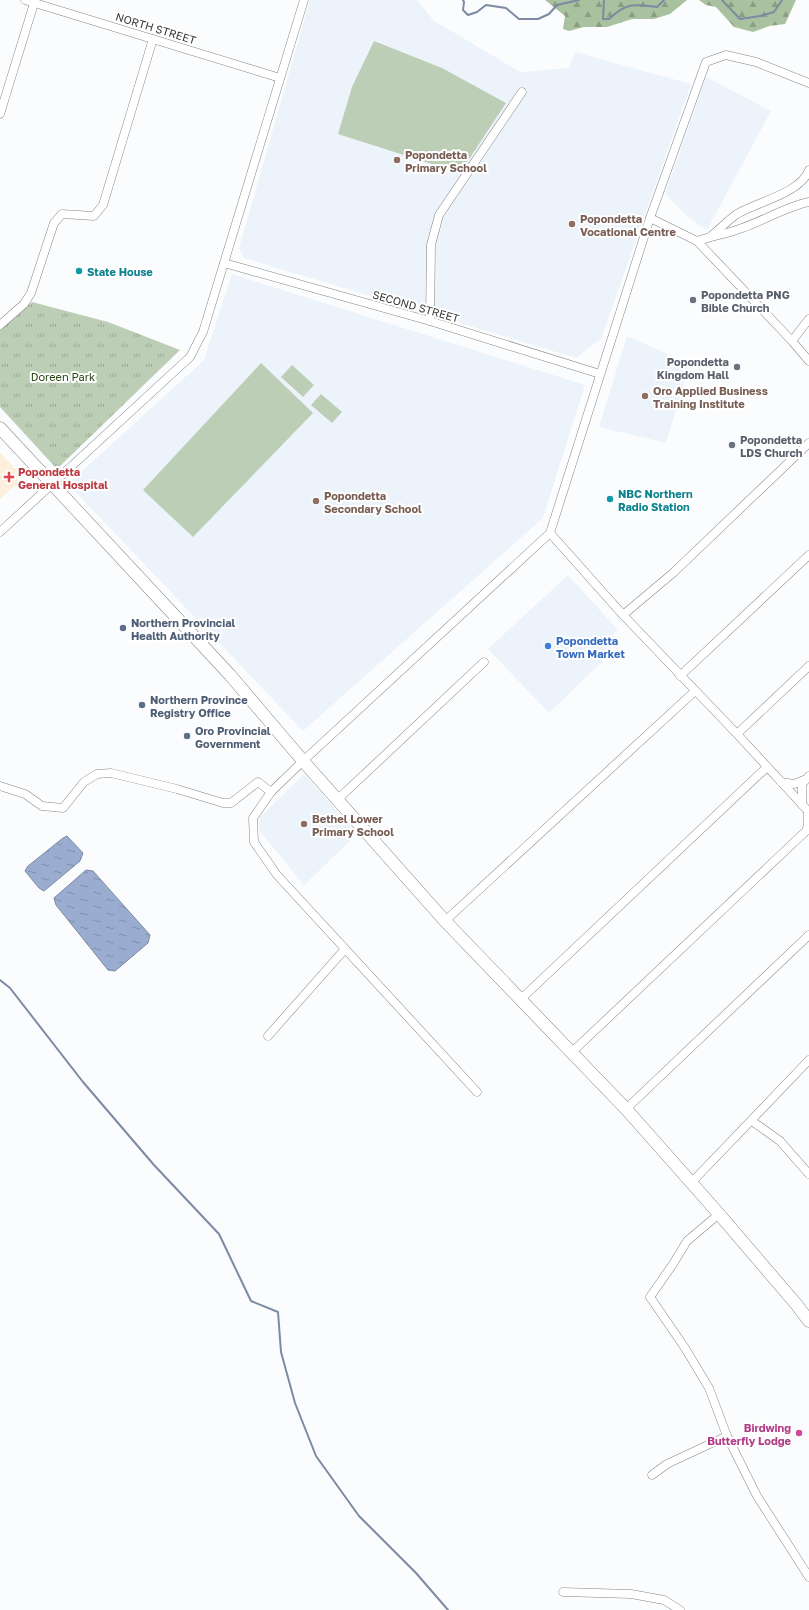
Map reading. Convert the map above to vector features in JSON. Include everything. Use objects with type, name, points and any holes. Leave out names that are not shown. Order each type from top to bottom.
[{"type":"main road","points":[[0,428],[230,675],[337,800],[445,921],[626,1110],[719,1214],[809,1321]]},
{"type":"street","name":"NORTH STREET","points":[[26,0],[34,1],[280,78]]},
{"type":"street","points":[[0,532],[190,357],[203,332],[304,0]]},
{"type":"street","points":[[0,114],[34,1]]},
{"type":"street","points":[[0,325],[24,304],[31,293],[54,223],[62,214],[94,216],[103,205],[153,39]]},
{"type":"street","points":[[476,1092],[277,875],[254,842],[253,818],[271,792],[303,761],[550,533],[650,218],[706,62],[726,55],[756,62],[809,83]]},
{"type":"street","points":[[430,321],[431,245],[439,215],[522,92]]},
{"type":"street","points":[[711,236],[737,214],[796,187],[808,174],[809,170]]},
{"type":"street","points":[[697,241],[741,229],[797,205],[809,202]]},
{"type":"street","points":[[650,218],[697,241],[792,341],[809,361]]},
{"type":"street","name":"SECOND STREET","points":[[224,263],[430,321],[600,374]]},
{"type":"street","points":[[792,341],[809,319]]},
{"type":"street","points":[[622,615],[673,573],[809,443]]},
{"type":"street","points":[[550,533],[622,615],[737,734],[809,812],[808,831],[571,1053]]},
{"type":"street","points":[[680,676],[809,555]]},
{"type":"street","points":[[337,800],[484,662]]},
{"type":"street","points":[[737,734],[809,666]]},
{"type":"street","points":[[445,921],[694,691]]},
{"type":"street","points":[[520,1000],[768,767]]},
{"type":"street","points":[[0,786],[25,794],[42,806],[63,808],[84,782],[97,774],[111,773],[176,789],[223,803],[231,803],[258,782],[271,792]]},
{"type":"street","points":[[781,782],[794,784],[807,778]]},
{"type":"street","points":[[802,804],[801,794],[807,778]]},
{"type":"street","points":[[626,1110],[809,935]]},
{"type":"street","points":[[268,1036],[345,949]]},
{"type":"street","points":[[691,1183],[809,1060]]},
{"type":"street","points":[[752,1121],[780,1141],[809,1174]]},
{"type":"street","points":[[719,1214],[687,1241],[650,1297],[685,1348],[709,1388],[727,1436],[758,1496],[809,1577]]},
{"type":"street","points":[[652,1475],[667,1464],[727,1436]]},
{"type":"street","points":[[563,1592],[631,1594],[664,1600],[680,1610]]},
{"type":"shaded area","name":"Popondetta Primary School","points":[[310,0],[417,0],[433,20],[520,72],[569,68],[575,52],[691,84],[601,339],[576,358],[244,258],[239,248]]},
{"type":"shaded area","points":[[706,77],[771,111],[707,230],[687,216],[665,194]]},
{"type":"shaded area","name":"Popondetta Secondary School","points":[[232,274],[585,385],[543,518],[303,731],[68,484],[204,360]]},
{"type":"shaded area","name":"Oro Applied Business Training Institute","points":[[627,336],[690,364],[666,443],[599,427]]},
{"type":"shaded area","name":"Popondetta General Hospital","points":[[0,452],[17,471],[17,484],[0,499]]},
{"type":"shaded area","name":"Popondetta Town Market","points":[[568,575],[618,630],[604,643],[610,654],[549,713],[488,649]]},
{"type":"shaded area","name":"Bethel Lower Primary School","points":[[304,774],[357,834],[304,885],[259,830],[260,817]]},
{"type":"green space","points":[[545,0],[687,0],[670,14],[654,19],[632,19],[607,27],[584,27],[569,31],[563,29],[565,16]]},
{"type":"green space","points":[[699,0],[796,0],[785,24],[769,26],[753,32],[734,27],[716,7],[706,5]]},
{"type":"green space","points":[[374,41],[442,68],[506,103],[460,173],[338,134],[352,87]]},
{"type":"green space","name":"Doreen Park","points":[[32,302],[108,322],[180,350],[57,469],[0,407],[0,330]]},
{"type":"green space","points":[[261,363],[313,413],[193,537],[143,490]]},
{"type":"green space","points":[[292,365],[314,385],[303,397],[281,377]]},
{"type":"green space","points":[[321,394],[342,412],[332,423],[311,405]]},
{"type":"water","points":[[67,836],[83,853],[80,861],[44,891],[39,888],[25,871],[28,866]]},
{"type":"water","points":[[86,870],[93,871],[150,935],[148,943],[115,971],[108,970],[56,905],[54,898]]},
{"type":"waterway","points":[[463,0],[463,10],[468,15],[477,12],[486,5],[506,8],[519,19],[538,19],[549,14],[557,5],[579,0]]},
{"type":"waterway","points":[[604,0],[603,19],[609,19],[615,13],[626,7],[636,5],[657,7],[664,0]]},
{"type":"waterway","points":[[722,0],[740,19],[774,12],[782,0]]},
{"type":"waterway","points":[[0,980],[10,988],[83,1082],[154,1165],[219,1234],[251,1301],[278,1312],[281,1352],[295,1403],[316,1456],[359,1516],[416,1573],[448,1610]]},
{"type":"place","name":"Popondetta Primary School","points":[[397,160]]},
{"type":"place","name":"Popondetta Vocational Centre","points":[[572,224]]},
{"type":"place","name":"State House","points":[[79,271]]},
{"type":"place","name":"Popondetta PNG Bible Church","points":[[693,300]]},
{"type":"place","name":"Popondetta Kingdom Hall","points":[[737,367]]},
{"type":"place","name":"Oro Applied Business Training Institute","points":[[645,396]]},
{"type":"place","name":"Popondetta LDS Church","points":[[732,445]]},
{"type":"place","name":"Popondetta General Hospital","points":[[9,477]]},
{"type":"place","name":"NBC Northern Radio Station","points":[[610,499]]},
{"type":"place","name":"Popondetta Secondary School","points":[[316,501]]},
{"type":"place","name":"Northern Provincial Health Authority","points":[[123,628]]},
{"type":"place","name":"Popondetta Town Market","points":[[548,646]]},
{"type":"place","name":"Northern Province Registry Office","points":[[142,705]]},
{"type":"place","name":"Oro Provincial Government","points":[[187,736]]},
{"type":"place","name":"Bethel Lower Primary School","points":[[304,824]]},
{"type":"place","name":"Birdwing Butterfly Lodge","points":[[799,1433]]}]
